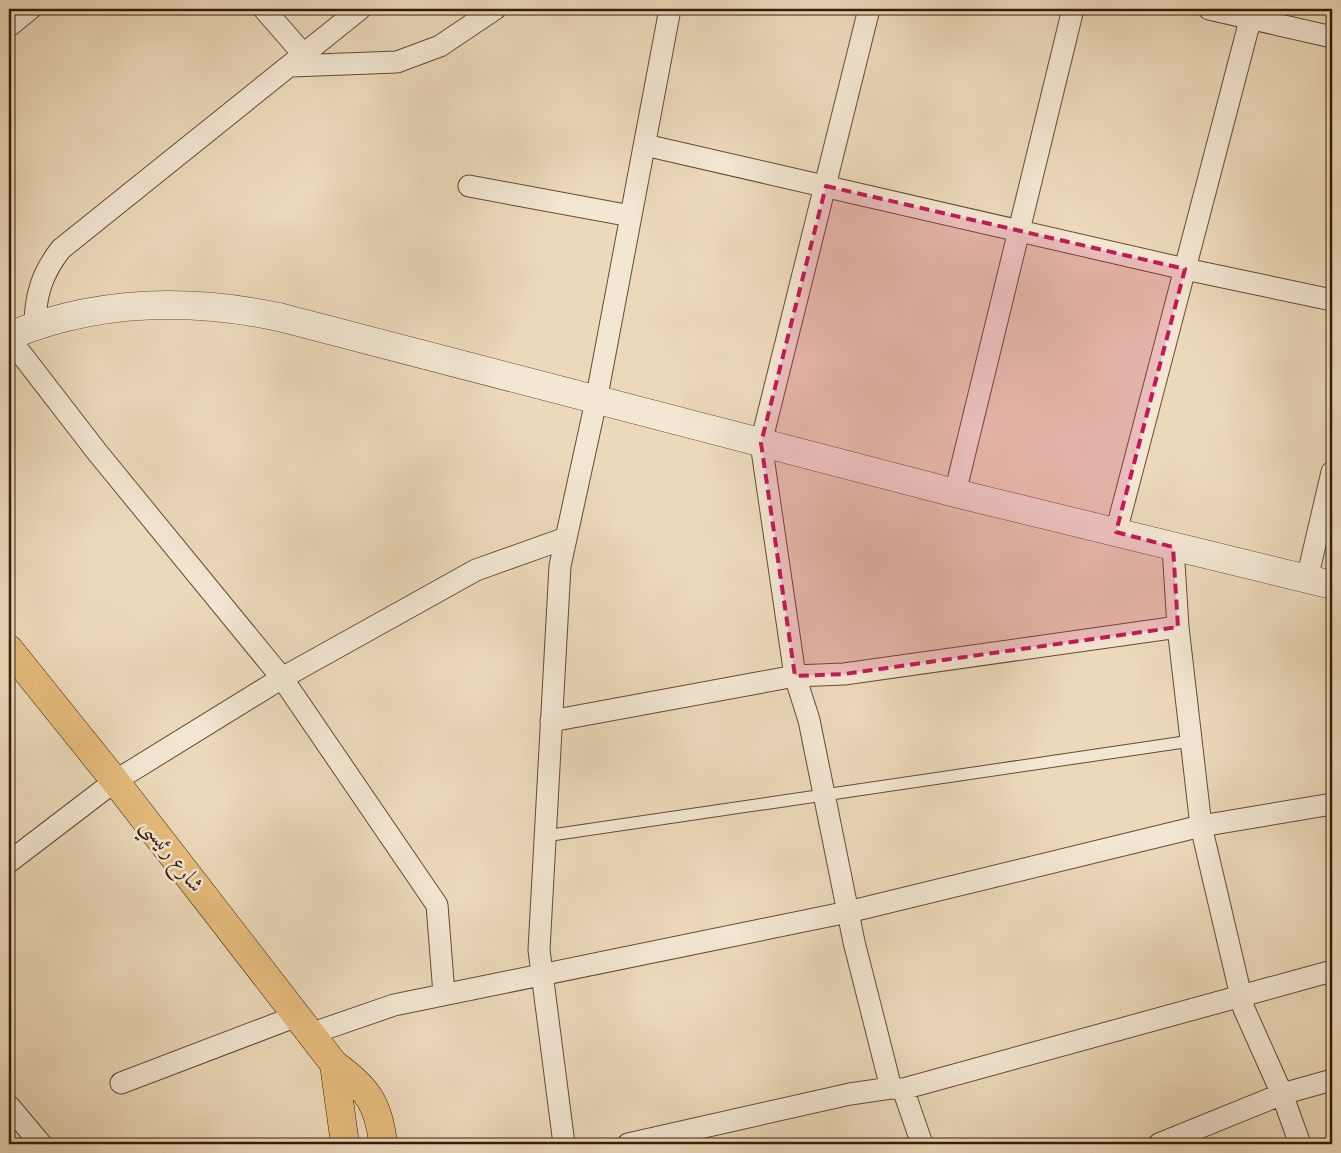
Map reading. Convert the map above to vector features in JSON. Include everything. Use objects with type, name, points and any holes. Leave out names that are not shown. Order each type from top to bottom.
[{"type":"highway","name":"شارع رئيسي","points":[[9,649],[115,781],[334,1064],[364,1090],[381,1120],[382,1144]]},
{"type":"highway","points":[[334,1064],[345,1144]]},
{"type":"street","points":[[9,26],[30,9]]},
{"type":"street","points":[[264,9],[298,60]]},
{"type":"street","points":[[35,326],[37,294],[51,262],[61,249],[360,9]]},
{"type":"street","points":[[298,60],[396,62],[440,46],[495,9]]},
{"type":"street","points":[[564,1144],[539,950],[560,566],[596,401],[670,9]]},
{"type":"street","points":[[868,9],[826,186],[761,443],[795,676],[809,720],[848,912],[897,1088],[922,1144]]},
{"type":"street","points":[[955,494],[1074,9]]},
{"type":"street","points":[[1210,9],[1252,13],[1332,36]]},
{"type":"street","points":[[1116,532],[1252,13]]},
{"type":"street","points":[[645,145],[1185,269],[1332,300]]},
{"type":"street","points":[[469,186],[632,216]]},
{"type":"street","points":[[444,994],[437,905],[282,678],[97,452],[9,337],[64,317],[132,306],[206,305],[243,309],[955,494],[1320,582],[1332,472]]},
{"type":"street","points":[[9,862],[115,781],[282,678],[476,570],[566,538]]},
{"type":"street","points":[[1173,547],[1178,627],[1201,826],[1244,1008],[1282,1094],[1300,1144]]},
{"type":"street","points":[[551,721],[795,676],[844,674],[1178,627]]},
{"type":"street","points":[[121,1083],[304,1025],[444,994],[848,912],[1201,826],[1332,804]]},
{"type":"street","points":[[628,1144],[850,1094],[897,1088],[1332,971]]},
{"type":"street","points":[[1160,1144],[1282,1094],[1332,1080]]},
{"type":"street","points":[[9,1106],[41,1144]]},
{"type":"lane","points":[[545,836],[824,796],[1190,740]]},
{"type":"highlighted area","points":[[826,186],[1185,269],[1116,532],[1173,547],[1178,627],[844,674],[795,676],[761,443]]}]
